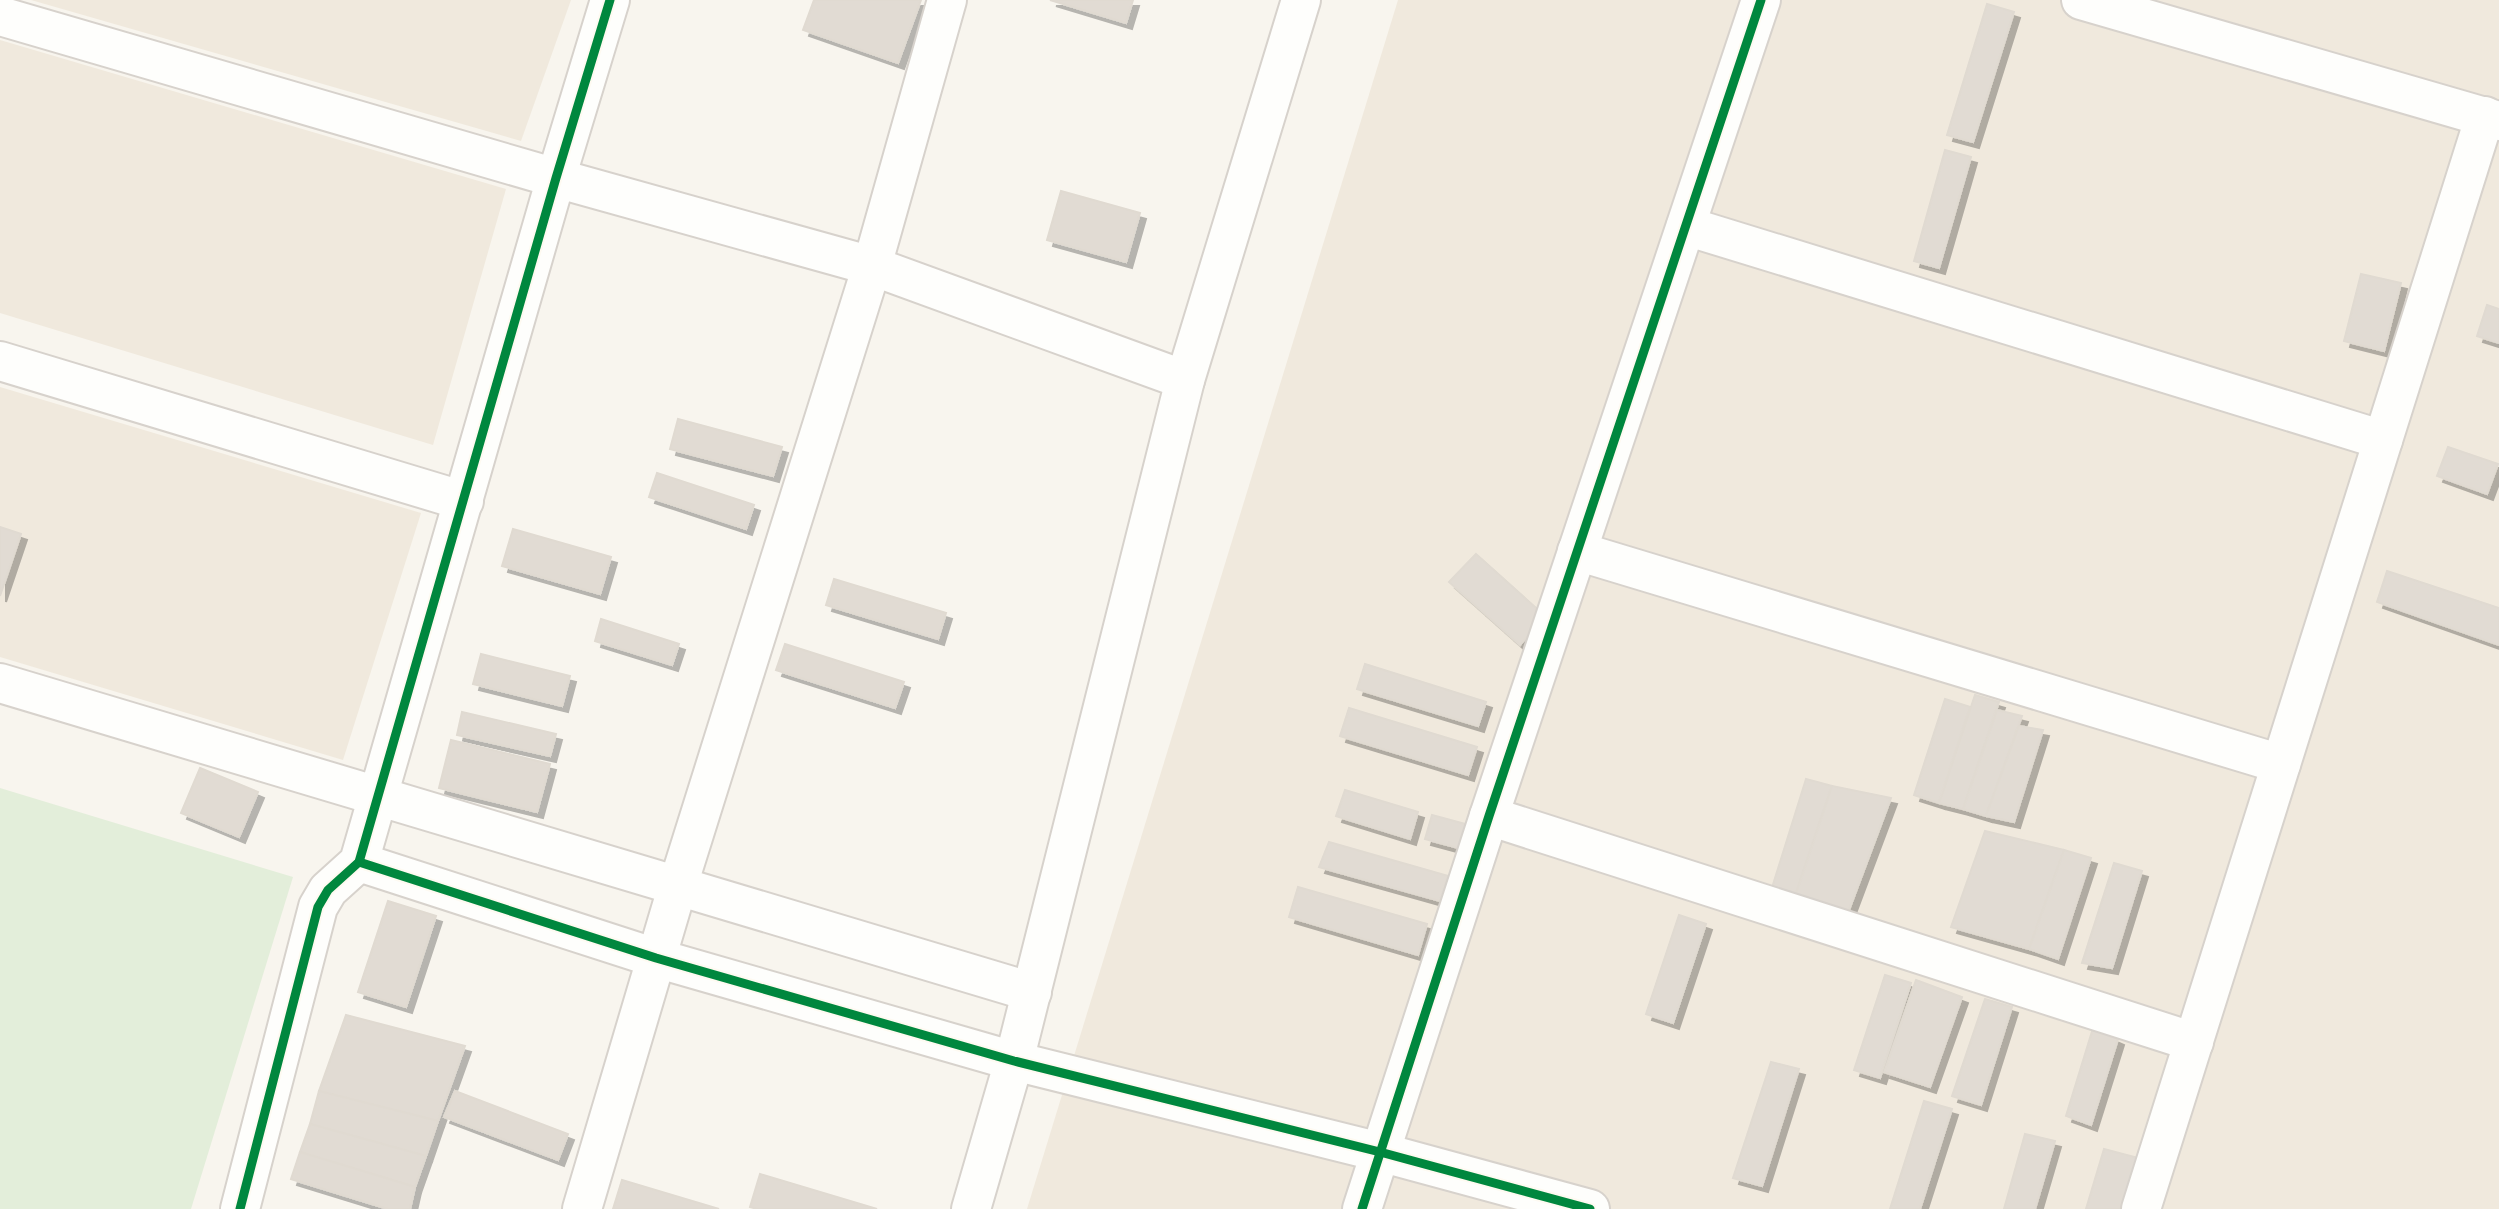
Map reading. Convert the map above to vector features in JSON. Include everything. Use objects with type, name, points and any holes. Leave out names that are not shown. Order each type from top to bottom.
[{"type":"street","points":[[240,1209],[318,907],[328,890],[359,862],[610,0]]},
{"type":"street","points":[[582,1209],[678,885],[872,267],[947,0]]},
{"type":"street","points":[[971,1209],[1032,992],[1185,380],[1301,0]]},
{"type":"street","points":[[1362,1209],[1489,816],[1762,0]]},
{"type":"street","points":[[2081,0],[2492,118],[2383,440],[2141,1209]]},
{"type":"street","points":[[0,16],[872,267],[1185,380]]},
{"type":"street","points":[[1686,226],[2383,440]]},
{"type":"street","points":[[0,361],[464,501]]},
{"type":"street","points":[[1577,551],[2281,764]]},
{"type":"street","points":[[0,683],[1032,992]]},
{"type":"street","points":[[1489,816],[2194,1042]]},
{"type":"street","points":[[359,862],[656,958],[1014,1061],[1380,1152],[1590,1209]]},
{"type":"shaded area","points":[[31,0],[571,0],[521,141]]},
{"type":"shaded area","points":[[1398,0],[2499,0],[2499,1209],[1027,1209]]},
{"type":"shaded area","points":[[0,40],[506,189],[433,445],[0,313]]},
{"type":"shaded area","points":[[0,387],[421,513],[343,760],[0,657]]},
{"type":"green space","points":[[0,788],[293,877],[191,1209],[0,1209]]},
{"type":"building","points":[[814,0],[921,0],[898,63],[803,30]]},
{"type":"building","points":[[1050,0],[1133,0],[1126,23]]},
{"type":"building","points":[[1987,4],[2014,12],[1973,142],[1947,135]]},
{"type":"building","points":[[1945,150],[1971,157],[1939,268],[1914,261]]},
{"type":"building","points":[[1061,191],[1140,213],[1126,262],[1047,240]]},
{"type":"building","points":[[2361,274],[2401,283],[2384,351],[2344,341]]},
{"type":"building","points":[[2487,305],[2499,309],[2499,343],[2477,336]]},
{"type":"building","points":[[678,419],[782,447],[773,476],[670,449]]},
{"type":"building","points":[[2448,447],[2498,464],[2487,494],[2437,476]]},
{"type":"building","points":[[657,473],[754,505],[746,529],[649,497]]},
{"type":"building","points":[[0,527],[21,534],[0,596]]},
{"type":"building","points":[[513,529],[611,557],[600,594],[502,566]]},
{"type":"building","points":[[1476,554],[1545,616],[1520,645],[1449,582]]},
{"type":"building","points":[[2387,571],[2499,608],[2499,645],[2377,602]]},
{"type":"building","points":[[834,579],[946,613],[938,639],[826,605]]},
{"type":"building","points":[[601,619],[679,644],[672,665],[595,641]]},
{"type":"building","points":[[785,644],[904,682],[895,708],[776,670]]},
{"type":"building","points":[[481,654],[570,676],[562,706],[473,684]]},
{"type":"building","points":[[1365,664],[1486,702],[1478,726],[1357,689]]},
{"type":"building","points":[[1975,695],[1999,702],[1963,809],[1939,803]]},
{"type":"building","points":[[1945,699],[1970,707],[1939,803],[1914,795]]},
{"type":"building","points":[[1349,708],[1477,747],[1468,775],[1340,736]]},
{"type":"building","points":[[1997,710],[2022,716],[1986,816],[1963,809]]},
{"type":"building","points":[[462,712],[556,734],[550,756],[457,735]]},
{"type":"building","points":[[2019,726],[2043,730],[2014,822],[1986,816]]},
{"type":"building","points":[[451,740],[550,764],[537,812],[439,788]]},
{"type":"building","points":[[200,768],[258,792],[239,837],[181,813]]},
{"type":"building","points":[[1806,779],[1832,786],[1795,896],[1771,891]]},
{"type":"building","points":[[1832,786],[1891,798],[1849,910],[1795,896]]},
{"type":"building","points":[[1345,790],[1418,812],[1410,839],[1336,816]]},
{"type":"building","points":[[1432,815],[1469,825],[1462,849],[1425,839]]},
{"type":"building","points":[[1985,831],[2064,850],[2029,949],[1951,927]]},
{"type":"building","points":[[1329,842],[1448,876],[1440,901],[1319,867]]},
{"type":"building","points":[[2064,850],[2091,858],[2058,959],[2029,949]]},
{"type":"building","points":[[2114,863],[2142,871],[2112,968],[2082,963]]},
{"type":"building","points":[[1298,887],[1427,924],[1418,955],[1289,917]]},
{"type":"building","points":[[388,901],[436,916],[406,1007],[358,992]]},
{"type":"building","points":[[1679,915],[1706,924],[1673,1023],[1646,1014]]},
{"type":"building","points":[[1885,975],[1911,983],[1880,1078],[1854,1070]]},
{"type":"building","points":[[1916,980],[1962,997],[1930,1087],[1884,1072]]},
{"type":"building","points":[[1985,999],[2012,1007],[1981,1105],[1952,1096]]},
{"type":"building","points":[[346,1015],[465,1046],[438,1121],[319,1091]]},
{"type":"building","points":[[2093,1028],[2118,1039],[2091,1125],[2066,1116]]},
{"type":"building","points":[[1771,1062],[1799,1069],[1762,1186],[1733,1178]]},
{"type":"building","points":[[319,1091],[438,1121],[426,1156],[310,1124]]},
{"type":"building","points":[[455,1091],[568,1134],[558,1160],[444,1117]]},
{"type":"building","points":[[1924,1101],[1952,1109],[1920,1209],[1890,1209]]},
{"type":"building","points":[[310,1124],[426,1156],[415,1187],[300,1152]]},
{"type":"building","points":[[2025,1134],[2055,1141],[2035,1209],[2004,1209]]},
{"type":"building","points":[[2104,1149],[2138,1158],[2122,1209],[2086,1209]]},
{"type":"building","points":[[300,1152],[415,1187],[410,1209],[388,1209],[291,1179]]},
{"type":"building","points":[[760,1174],[877,1209],[750,1207]]},
{"type":"building","points":[[622,1180],[719,1209],[613,1209]]},
{"type":"cycle path","points":[[240,1209],[318,907],[328,890],[359,862],[610,0]]},
{"type":"cycle path","points":[[1362,1209],[1489,816],[1761,0]]},
{"type":"cycle path","points":[[359,862],[656,958],[1014,1061],[1380,1152],[1590,1209]]}]
